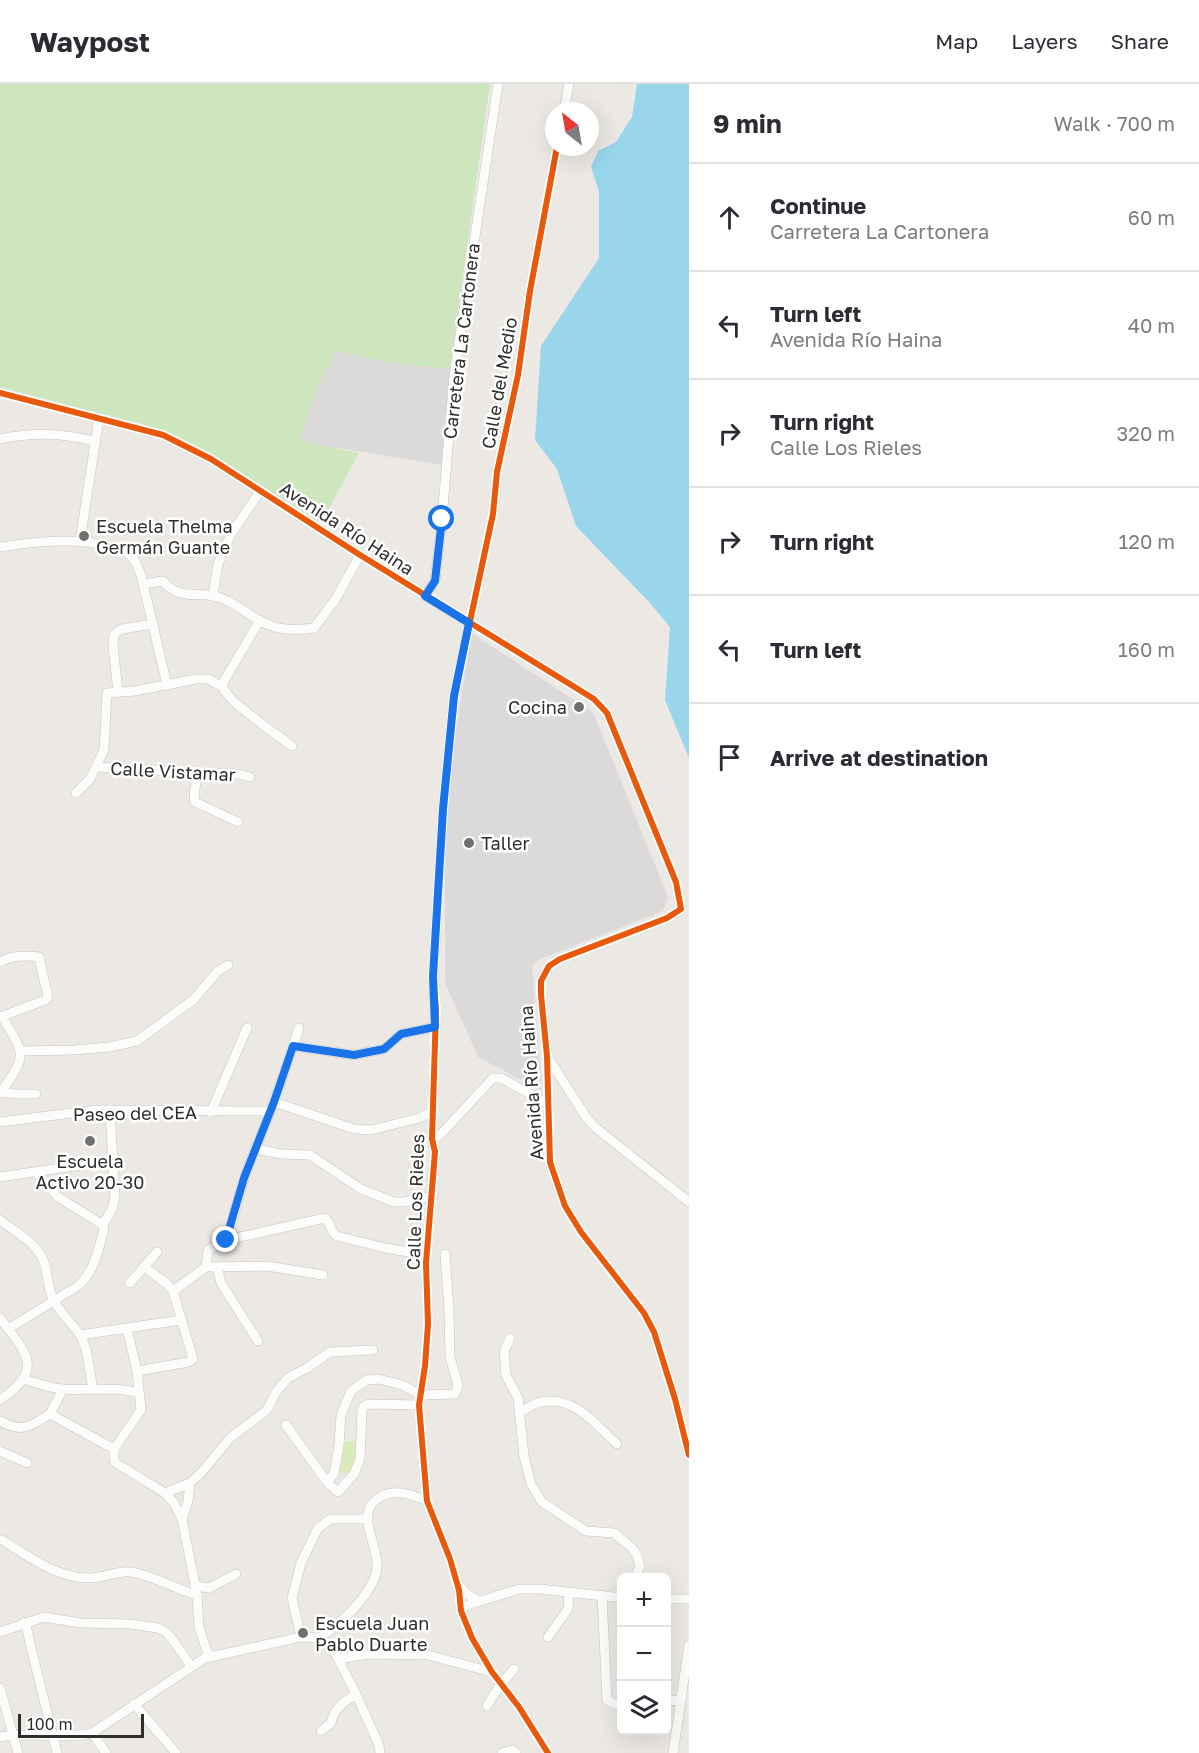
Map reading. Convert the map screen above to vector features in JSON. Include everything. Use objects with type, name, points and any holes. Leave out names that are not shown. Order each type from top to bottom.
[{"type":"street","name":"Carretera La Cartonera","points":[[425,596],[435,581],[454,376],[498,84]]},
{"type":"street","points":[[566,102],[569,84]]},
{"type":"street","name":"Calle del Medio","points":[[469,623],[493,514],[497,472],[518,375],[530,291],[555,156]]},
{"type":"street","name":"Avenida Río Haina","points":[[0,393],[163,435],[211,459],[425,596],[594,699],[607,713],[676,882],[681,909],[667,918],[560,959],[549,966],[542,981],[541,995],[548,1056],[550,1162],[565,1206],[581,1232],[644,1313],[654,1332],[675,1399],[689,1455]]},
{"type":"street","points":[[80,541],[99,418]]},
{"type":"street","points":[[0,438],[33,433],[65,434],[94,441]]},
{"type":"street","points":[[213,596],[218,564],[231,534],[261,490]]},
{"type":"street","points":[[0,546],[30,542],[80,541],[126,551],[135,561],[143,584],[167,684]]},
{"type":"street","points":[[143,584],[163,581],[170,589],[184,595],[213,596],[232,602],[270,626],[294,630],[314,628],[335,600],[360,555]]},
{"type":"street","points":[[221,686],[260,620]]},
{"type":"street","name":"Calle Los Rieles","points":[[469,623],[454,696],[443,809],[433,976],[435,1027],[432,1139],[435,1152],[427,1255],[428,1324],[420,1400],[427,1501],[450,1559],[461,1607],[472,1638],[492,1672],[519,1707],[548,1753]]},
{"type":"street","points":[[118,692],[114,634],[122,629],[153,624]]},
{"type":"street","points":[[76,793],[90,779],[104,750],[107,693],[135,691],[196,679],[208,679],[221,686],[250,715],[292,746]]},
{"type":"street","name":"Calle Vistamar","points":[[96,766],[197,775],[238,774],[250,777]]},
{"type":"street","points":[[197,775],[195,802],[238,822]]},
{"type":"street","points":[[0,962],[20,956],[39,957],[48,997],[1,1017],[21,1051],[21,1060],[1,1093],[36,1094]]},
{"type":"street","points":[[21,1051],[109,1047],[137,1041],[193,1000],[218,971],[228,966]]},
{"type":"street","points":[[293,1046],[354,1055],[384,1049],[401,1034],[435,1027]]},
{"type":"street","points":[[211,1112],[247,1028]]},
{"type":"street","points":[[226,1240],[244,1178],[299,1028]]},
{"type":"street","points":[[548,1056],[586,1117],[596,1128],[689,1202]]},
{"type":"street","points":[[432,1139],[441,1134],[493,1078],[501,1078],[548,1104]]},
{"type":"street","name":"Paseo del CEA","points":[[0,1122],[111,1110],[211,1112],[272,1106],[354,1129],[370,1130],[419,1118],[433,1111]]},
{"type":"street","points":[[8,1329],[78,1286],[95,1264],[103,1225],[112,1209],[115,1196],[111,1110]]},
{"type":"street","points":[[256,1149],[280,1155],[310,1155],[361,1189],[394,1202],[433,1196]]},
{"type":"street","points":[[0,1177],[94,1163]]},
{"type":"street","points":[[37,1173],[58,1197],[103,1225]]},
{"type":"street","points":[[206,1267],[208,1250],[226,1240],[325,1218],[329,1221],[333,1234],[337,1236],[385,1248],[427,1255]]},
{"type":"street","points":[[0,1220],[39,1252],[45,1264],[50,1293],[84,1343],[93,1389]]},
{"type":"street","points":[[130,1283],[157,1252]]},
{"type":"street","points":[[286,1425],[327,1482],[338,1492],[354,1474],[360,1459],[364,1406],[455,1394],[458,1385],[450,1358],[445,1254]]},
{"type":"street","points":[[173,1291],[206,1267],[267,1266],[323,1275]]},
{"type":"street","points":[[137,1371],[189,1362],[193,1359],[173,1291],[144,1267]]},
{"type":"street","points":[[217,1267],[221,1283],[258,1341]]},
{"type":"street","points":[[0,1320],[28,1359],[24,1379],[0,1400]]},
{"type":"street","points":[[80,1335],[181,1320]]},
{"type":"street","points":[[127,1329],[137,1371],[141,1410],[114,1449],[116,1463],[165,1493],[174,1503],[182,1519],[196,1590],[199,1627],[211,1657]]},
{"type":"street","points":[[510,1338],[504,1352],[506,1375],[518,1398],[524,1456],[531,1484],[542,1502],[586,1531],[614,1533],[631,1547],[637,1555],[640,1566],[637,1573]]},
{"type":"street","points":[[165,1493],[190,1483],[201,1473],[230,1438],[267,1410],[276,1392],[288,1378],[330,1352],[373,1350]]},
{"type":"street","points":[[24,1379],[63,1389],[129,1390],[139,1393]]},
{"type":"street","points":[[327,1482],[334,1474],[341,1415],[351,1392],[367,1380],[379,1379],[402,1385],[420,1400]]},
{"type":"street","points":[[0,1421],[22,1429],[50,1414],[63,1389]]},
{"type":"street","points":[[520,1412],[540,1402],[552,1401],[574,1406],[587,1415],[617,1444]]},
{"type":"street","points":[[50,1414],[114,1449]]},
{"type":"street","points":[[0,1450],[27,1463]]},
{"type":"street","points":[[182,1519],[188,1501],[190,1483]]},
{"type":"street","points":[[320,1638],[351,1613],[376,1575],[377,1555],[367,1520],[370,1508],[380,1497],[393,1492],[417,1496],[427,1501]]},
{"type":"street","points":[[301,1636],[292,1598],[301,1563],[318,1528],[331,1519],[367,1520]]},
{"type":"street","points":[[2,1540],[40,1564],[78,1578],[100,1578],[129,1572],[157,1579],[182,1591],[208,1588],[236,1574]]},
{"type":"street","points":[[457,1582],[466,1593],[479,1601]]},
{"type":"street","points":[[461,1607],[519,1589],[617,1597]]},
{"type":"street","points":[[548,1637],[568,1609],[570,1593]]},
{"type":"street","points":[[602,1595],[607,1700],[617,1705]]},
{"type":"street","points":[[671,1599],[689,1599]]},
{"type":"street","points":[[0,1632],[25,1622],[50,1617],[80,1623],[131,1624],[158,1628],[166,1632],[174,1641],[191,1666]]},
{"type":"street","points":[[25,1622],[57,1753]]},
{"type":"street","points":[[0,1737],[92,1733],[204,1658],[301,1636],[320,1638],[333,1649],[356,1694],[379,1745],[380,1753]]},
{"type":"street","points":[[673,1753],[689,1645]]},
{"type":"street","points":[[338,1659],[369,1654],[428,1655],[492,1672]]},
{"type":"street","points":[[487,1706],[514,1669]]},
{"type":"street","points":[[0,1688],[18,1753]]},
{"type":"street","points":[[321,1731],[331,1723],[337,1708],[356,1694]]},
{"type":"street","points":[[671,1701],[681,1700]]},
{"type":"street","points":[[134,1704],[176,1753]]},
{"type":"street","points":[[92,1733],[106,1753]]},
{"type":"street","points":[[502,1753],[512,1750],[516,1753]]},
{"type":"shaded area","points":[[337,350],[391,363],[450,369],[441,465],[301,442],[314,394]]},
{"type":"shaded area","points":[[471,633],[593,712],[668,897],[663,911],[538,960],[532,966],[542,1091],[478,1057],[445,983],[445,805]]},
{"type":"green space","points":[[0,84],[490,84],[450,369],[391,363],[337,351],[314,394],[301,441],[359,453],[321,523],[214,455],[165,432],[0,387]]},
{"type":"green space","points":[[341,1441],[357,1442],[353,1474],[338,1472]]},
{"type":"water","points":[[637,84],[689,84],[689,758],[665,700],[670,627],[576,526],[557,469],[535,440],[541,346],[599,258],[599,192],[591,167],[596,156],[599,156],[599,150],[616,142],[632,117]]},
{"type":"cycle path","points":[[548,1753],[519,1707],[492,1672],[472,1638],[461,1611],[459,1590],[450,1559],[427,1501],[419,1405],[428,1324],[426,1263],[435,1152],[432,1139],[436,1009],[433,976],[443,809],[454,696],[493,514],[497,472],[518,375],[530,291],[555,156]]},
{"type":"cycle path","points":[[0,393],[163,435],[211,459],[360,555],[594,699],[607,713],[676,882],[681,909],[667,918],[560,959],[549,966],[541,981],[547,1056],[550,1162],[565,1206],[581,1232],[644,1313],[654,1332],[675,1399],[689,1455]]},
{"type":"place","name":"Escuela Thelma Germán Guante","points":[[84,536]]},
{"type":"place","name":"Cocina","points":[[579,707]]},
{"type":"place","name":"Taller","points":[[469,843]]},
{"type":"place","name":"Escuela Activo 20-30","points":[[90,1141]]},
{"type":"place","name":"Escuela Juan Pablo Duarte","points":[[303,1633]]},
{"type":"route","points":[[226,1240],[244,1178],[293,1046],[354,1055],[384,1049],[401,1034],[435,1027],[433,976],[443,809],[454,696],[469,623],[425,596],[435,581],[442,519]]}]
